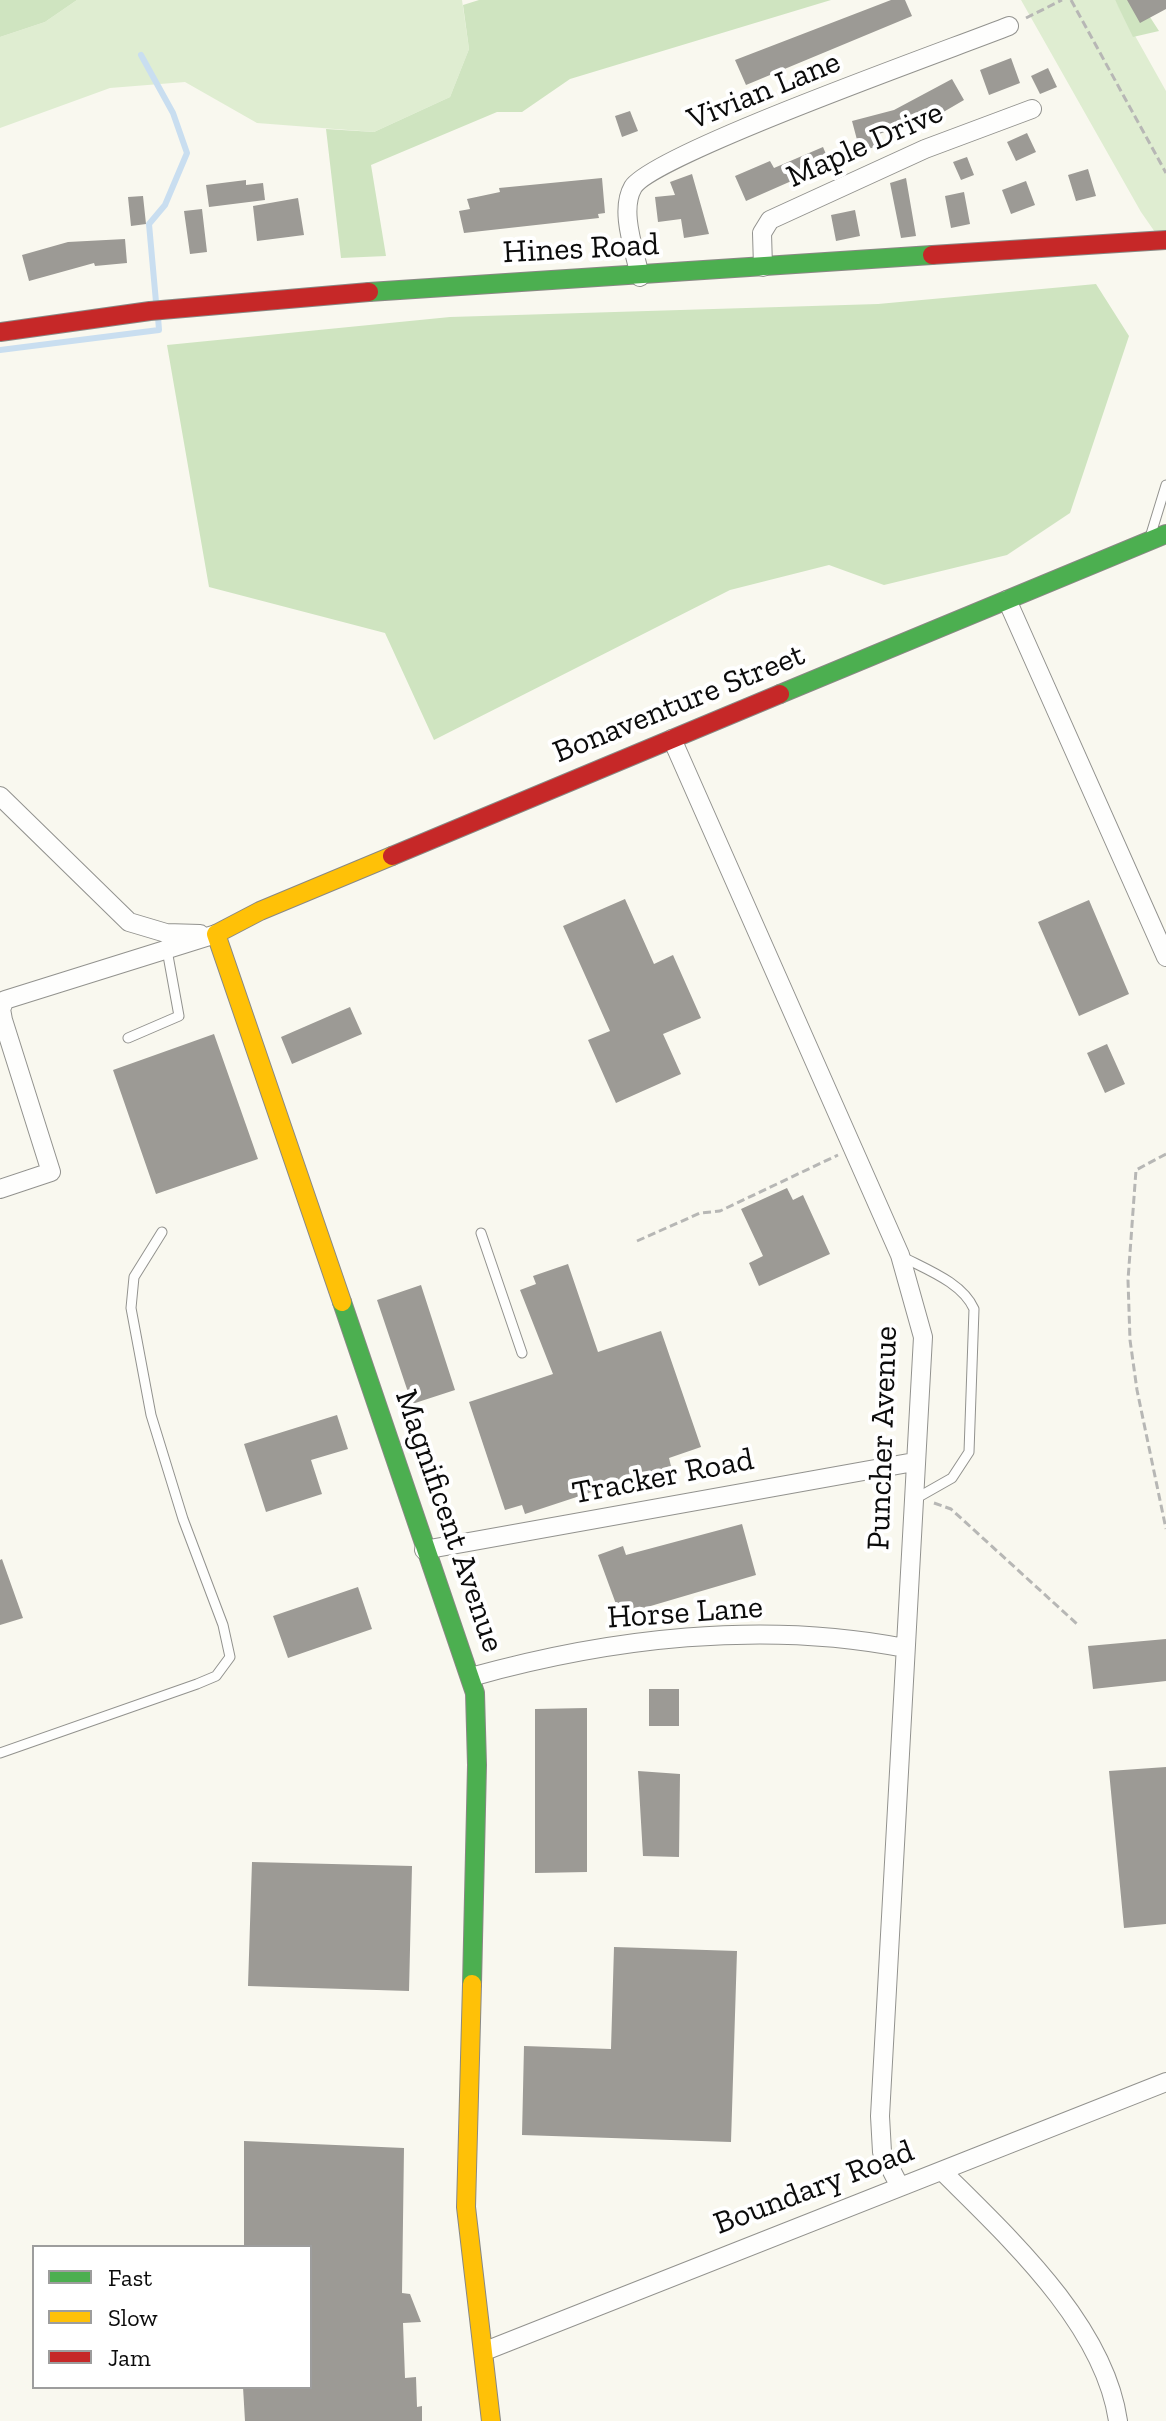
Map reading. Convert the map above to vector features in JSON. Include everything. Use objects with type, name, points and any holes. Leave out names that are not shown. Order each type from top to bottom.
[{"type":"street","name":"Vivian Lane","points":[[640,277],[627,207],[632,189],[644,175],[749,126],[1009,26]]},
{"type":"street","name":"Maple Drive","points":[[763,267],[762,233],[770,220],[925,149],[1032,109]]},
{"type":"street","name":"Hines Road","points":[[0,332],[150,311],[388,290],[640,277],[1166,240]]},
{"type":"street","name":"Bonaventure Street","points":[[216,934],[260,911],[1157,537]]},
{"type":"street","points":[[1007,600],[1166,957]]},
{"type":"street","name":"Puncher Avenue","points":[[672,739],[900,1255],[923,1337],[880,2116],[882,2152],[899,2185]]},
{"type":"street","points":[[0,796],[129,922],[166,933],[216,934]]},
{"type":"street","points":[[0,1189],[51,1172],[3,1020],[3,998],[216,934]]},
{"type":"street","name":"Magnificent Avenue","points":[[216,934],[277,1104],[424,1550],[471,1677],[477,1765],[466,2207],[468,2258],[485,2351],[491,2421]]},
{"type":"street","name":"Tracker Road","points":[[424,1550],[914,1462]]},
{"type":"street","name":"Horse Lane","points":[[471,1677],[527,1661],[684,1638],[750,1635],[806,1637],[905,1648]]},
{"type":"street","name":"Boundary Road","points":[[485,2351],[1166,2082]]},
{"type":"street","points":[[942,2171],[1017,2243],[1084,2334],[1109,2382],[1118,2421]]},
{"type":"lane","points":[[1157,537],[1166,485]]},
{"type":"lane","points":[[128,1038],[179,1016],[167,950]]},
{"type":"lane","points":[[2,1750],[197,1684],[216,1676],[230,1657],[223,1625],[183,1519],[151,1415],[131,1308],[134,1277],[162,1232]]},
{"type":"lane","points":[[481,1233],[522,1353]]},
{"type":"lane","points":[[900,1255],[955,1286],[969,1298],[974,1309],[969,1452],[952,1478],[912,1500]]},
{"type":"path","points":[[1009,26],[1062,0]]},
{"type":"path","points":[[1071,0],[1166,173]]},
{"type":"path","points":[[637,1241],[700,1213],[720,1211],[852,1148]]},
{"type":"path","points":[[1166,1154],[1136,1170],[1128,1280],[1137,1390],[1166,1529]]},
{"type":"path","points":[[912,1500],[951,1509],[1077,1624]]},
{"type":"green space","points":[[0,0],[77,0],[45,22],[0,37]]},
{"type":"green space","points":[[77,0],[462,0],[469,49],[450,97],[374,132],[257,123],[185,82],[110,88],[0,128],[0,37],[45,22]]},
{"type":"green space","points":[[479,0],[831,0],[570,79],[522,112],[497,112],[371,165],[386,256],[341,258],[326,129],[374,132],[450,97],[469,49],[463,5]]},
{"type":"green space","points":[[1021,0],[1115,0],[1166,91],[1166,234],[1157,235],[1141,212]]},
{"type":"green space","points":[[1115,0],[1139,0],[1159,31],[1133,37]]},
{"type":"green space","points":[[1096,284],[1129,336],[1070,513],[1007,555],[884,585],[829,565],[730,590],[434,740],[385,633],[209,587],[167,345],[450,317],[878,304]]},
{"type":"building","points":[[891,0],[905,0],[912,16],[746,85],[735,60]]},
{"type":"building","points":[[1127,0],[1166,0],[1166,9],[1140,23]]},
{"type":"building","points":[[1011,58],[1020,83],[989,95],[980,70]]},
{"type":"building","points":[[1048,68],[1057,87],[1040,94],[1031,76]]},
{"type":"building","points":[[952,79],[964,100],[916,128],[913,122],[879,134],[883,145],[860,151],[852,121],[894,110]]},
{"type":"building","points":[[630,111],[638,131],[622,137],[615,116]]},
{"type":"building","points":[[1027,133],[1036,152],[1016,161],[1007,142]]},
{"type":"building","points":[[823,147],[833,171],[799,185],[796,179],[746,201],[735,176],[770,161],[774,168]]},
{"type":"building","points":[[967,157],[974,175],[961,180],[953,162]]},
{"type":"building","points":[[1088,169],[1096,196],[1076,201],[1068,175]]},
{"type":"building","points":[[692,174],[709,234],[684,238],[681,219],[658,222],[655,197],[675,195],[670,182]]},
{"type":"building","points":[[602,178],[605,213],[598,214],[599,218],[464,233],[459,211],[470,209],[467,199],[500,192],[499,188]]},
{"type":"building","points":[[906,178],[916,236],[901,238],[890,183]]},
{"type":"building","points":[[246,180],[246,185],[263,183],[265,200],[209,207],[206,185]]},
{"type":"building","points":[[1026,181],[1035,205],[1011,214],[1002,190]]},
{"type":"building","points":[[964,192],[970,224],[951,228],[945,196]]},
{"type":"building","points":[[143,196],[146,224],[131,226],[128,197]]},
{"type":"building","points":[[298,198],[304,235],[257,241],[253,206]]},
{"type":"building","points":[[202,209],[207,252],[190,254],[184,211]]},
{"type":"building","points":[[855,210],[860,236],[836,241],[831,215]]},
{"type":"building","points":[[125,239],[127,263],[95,266],[94,263],[29,281],[22,255],[68,242]]},
{"type":"building","points":[[625,899],[654,964],[673,955],[701,1018],[663,1034],[681,1074],[616,1103],[588,1040],[610,1031],[563,926]]},
{"type":"building","points":[[1089,900],[1129,994],[1079,1016],[1038,922]]},
{"type":"building","points":[[350,1007],[362,1034],[292,1064],[281,1037]]},
{"type":"building","points":[[214,1034],[258,1159],[156,1194],[113,1070]]},
{"type":"building","points":[[1107,1044],[1125,1084],[1105,1093],[1087,1053]]},
{"type":"building","points":[[787,1188],[793,1200],[803,1195],[830,1254],[759,1286],[749,1263],[763,1256],[741,1209]]},
{"type":"building","points":[[568,1264],[598,1352],[661,1331],[701,1447],[669,1458],[671,1466],[525,1514],[522,1505],[505,1510],[469,1402],[553,1374],[520,1290],[536,1284],[533,1276]]},
{"type":"building","points":[[421,1285],[455,1390],[412,1404],[377,1300]]},
{"type":"building","points":[[337,1415],[348,1449],[311,1460],[322,1494],[266,1512],[244,1444]]},
{"type":"building","points":[[742,1524],[756,1575],[620,1615],[598,1555],[623,1546],[626,1555]]},
{"type":"building","points":[[0,1560],[23,1618],[0,1625]]},
{"type":"building","points":[[358,1587],[372,1629],[288,1658],[273,1616]]},
{"type":"building","points":[[1166,1639],[1166,1681],[1093,1689],[1088,1646]]},
{"type":"building","points":[[649,1689],[679,1689],[679,1726],[649,1726]]},
{"type":"building","points":[[587,1708],[587,1872],[535,1873],[535,1709]]},
{"type":"building","points":[[1166,1767],[1166,1924],[1124,1928],[1109,1771]]},
{"type":"building","points":[[638,1771],[680,1774],[679,1857],[643,1856]]},
{"type":"building","points":[[252,1862],[412,1866],[409,1991],[248,1986]]},
{"type":"building","points":[[614,1947],[737,1951],[731,2142],[522,2135],[524,2046],[611,2049]]},
{"type":"building","points":[[244,2141],[404,2148],[402,2293],[410,2294],[421,2322],[403,2323],[405,2378],[416,2377],[417,2407],[422,2406],[422,2421],[245,2421],[243,2389],[312,2389],[312,2245],[244,2245]]},
{"type":"waterway","points":[[141,55],[173,113],[187,153],[165,205],[149,224],[156,302]]},
{"type":"waterway","points":[[0,350],[159,330],[158,317]]},
{"type":"traffic: fast","points":[[369,292],[932,255]]},
{"type":"traffic: fast","points":[[780,694],[1166,534]]},
{"type":"traffic: fast","points":[[342,1302],[475,1693],[477,1765],[472,1984]]},
{"type":"traffic: slow","points":[[342,1302],[216,934],[260,911],[392,856]]},
{"type":"traffic: slow","points":[[472,1984],[466,2207],[491,2421]]},
{"type":"traffic: jam","points":[[932,255],[1166,240]]},
{"type":"traffic: jam","points":[[0,332],[150,311],[369,292]]},
{"type":"traffic: jam","points":[[392,856],[780,694]]}]
